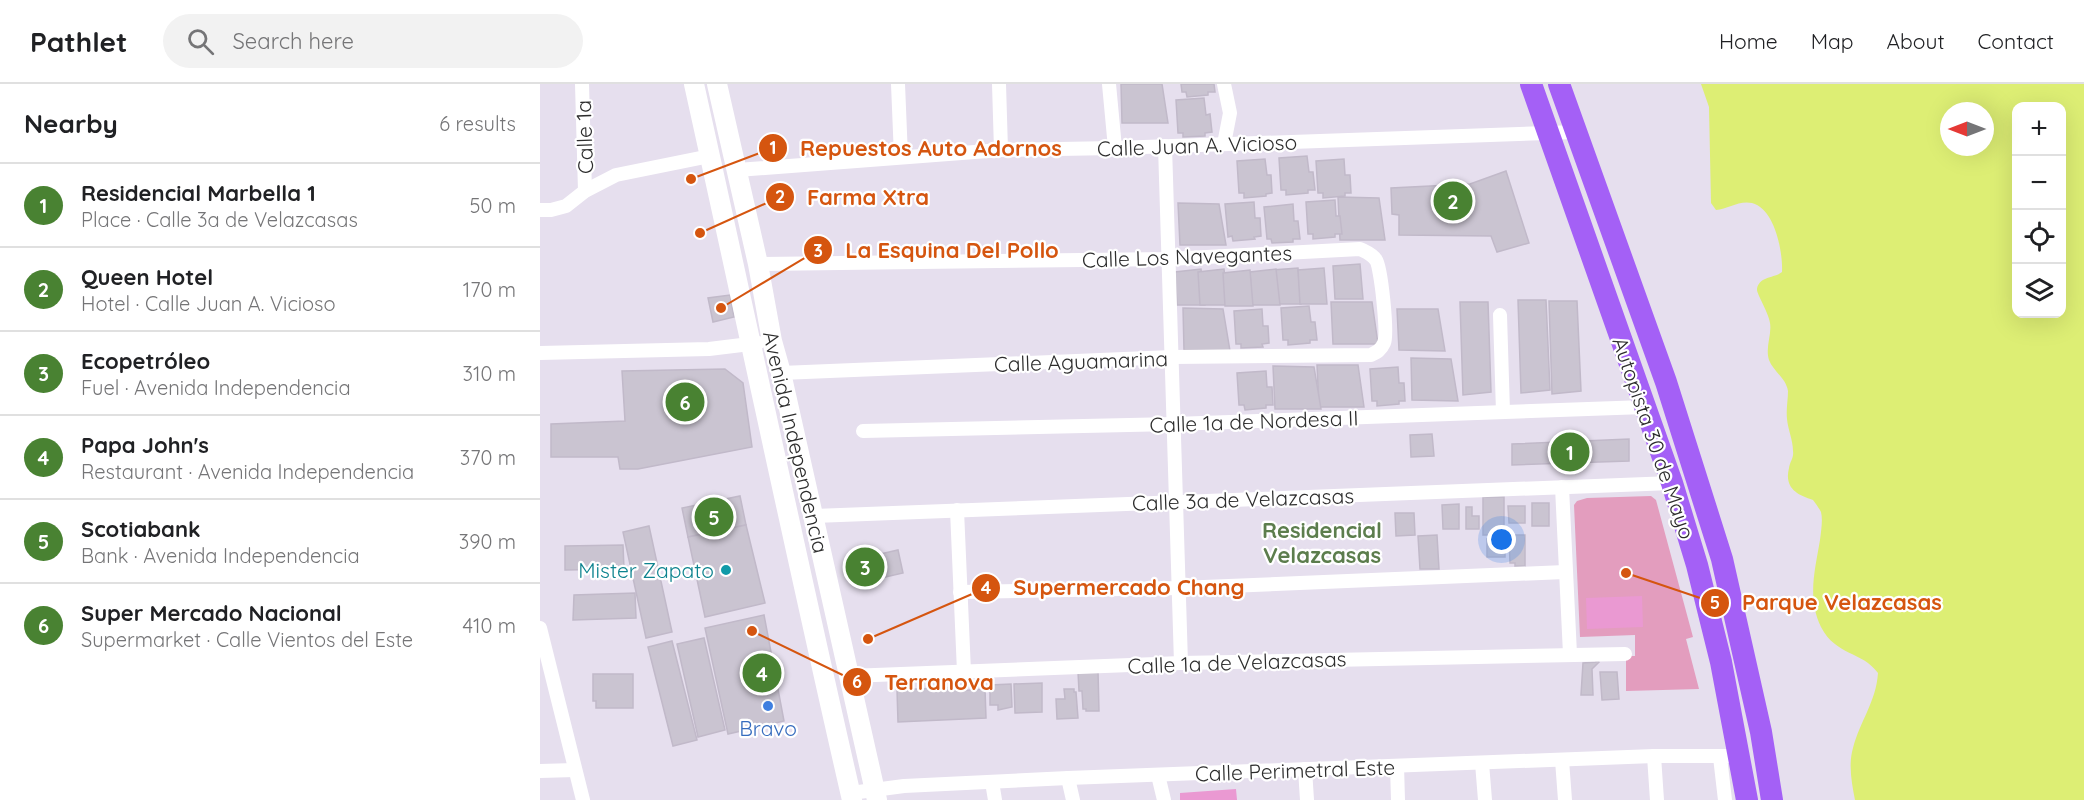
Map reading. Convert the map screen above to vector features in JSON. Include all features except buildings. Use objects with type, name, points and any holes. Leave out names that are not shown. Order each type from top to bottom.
[{"type":"highway","name":"Autopista 30 de Mayo","points":[[1531,84],[1672,483],[1721,662],[1730,756],[1747,800]]},
{"type":"highway","name":"Autopista 30 de Mayo","points":[[1559,84],[1666,382],[1722,559],[1761,732],[1772,800]]},
{"type":"main road","name":"Avenida Independencia","points":[[694,84],[851,797]]},
{"type":"main road","name":"Avenida Independencia","points":[[717,84],[758,264],[772,341],[814,516],[876,795]]},
{"type":"street","name":"Calle 1a","points":[[582,84],[585,190]]},
{"type":"street","points":[[898,84],[901,157]]},
{"type":"street","points":[[999,84],[1001,150]]},
{"type":"street","points":[[1109,84],[1115,148]]},
{"type":"street","points":[[1224,84],[1230,113],[1224,144]]},
{"type":"street","name":"Calle Juan A. Vicioso","points":[[737,170],[1001,150],[1576,132]]},
{"type":"street","points":[[1165,146],[1181,663]]},
{"type":"street","points":[[540,210],[566,206],[585,190],[616,176],[710,156]]},
{"type":"street","name":"Calle Los Navegantes","points":[[758,264],[1169,259],[1360,249],[1369,253],[1378,262],[1386,330],[1385,341],[1380,350]]},
{"type":"street","points":[[1500,315],[1503,412]]},
{"type":"street","points":[[540,353],[709,349],[772,341]]},
{"type":"street","name":"Calle Aguamarina","points":[[781,373],[1172,357],[1371,355],[1380,350]]},
{"type":"street","name":"Calle 1a de Nordesa II","points":[[863,431],[1174,424],[1645,407]]},
{"type":"street","name":"Calle 3a de Velazcasas","points":[[814,516],[1672,483]]},
{"type":"street","points":[[1562,487],[1570,654]]},
{"type":"street","points":[[957,510],[964,672]]},
{"type":"street","points":[[960,592],[1179,588],[1565,572]]},
{"type":"street","points":[[540,632],[583,800]]},
{"type":"street","name":"Calle 1a de Velazcasas","points":[[849,676],[1181,663],[1625,654]]},
{"type":"street","points":[[1654,756],[1657,800]]},
{"type":"street","name":"Calle Perimetral Este","points":[[851,797],[906,793],[992,782],[1068,778],[1654,756],[1730,756]]},
{"type":"street","points":[[1725,800],[1730,756]]},
{"type":"street","points":[[1562,760],[1565,800]]},
{"type":"street","points":[[1482,763],[1485,800]]},
{"type":"street","points":[[1396,766],[1398,800]]},
{"type":"street","points":[[1305,769],[1307,800]]},
{"type":"street","points":[[540,771],[575,770]]},
{"type":"street","points":[[1158,775],[1164,800]]},
{"type":"street","points":[[1068,778],[1073,800]]},
{"type":"street","points":[[992,782],[995,800]]},
{"type":"shaded area","points":[[1701,84],[2084,84],[2084,800],[1855,800],[1851,774],[1852,754],[1874,693],[1878,673],[1872,666],[1841,648],[1827,636],[1821,627],[1814,605],[1813,584],[1821,530],[1821,512],[1813,500],[1793,490],[1788,481],[1793,453],[1787,419],[1788,391],[1785,382],[1769,360],[1770,323],[1757,289],[1764,279],[1782,272],[1779,243],[1772,222],[1760,207],[1752,203],[1743,203],[1716,210],[1711,203],[1709,107]]},
{"type":"shaded area","points":[[1651,496],[1656,500],[1693,637],[1686,639],[1699,689],[1626,691],[1626,656],[1635,656],[1635,635],[1580,637],[1574,505],[1577,501],[1587,498]]},
{"type":"shaded area","points":[[1642,596],[1643,627],[1587,629],[1586,598]]},
{"type":"shaded area","points":[[1236,789],[1237,800],[1180,800],[1180,793]]},
{"type":"place","name":"Repuestos Auto Adornos","points":[[691,179]]},
{"type":"place","name":"Queen Hotel","points":[[1453,201]]},
{"type":"place","name":"Farma Xtra","points":[[700,233]]},
{"type":"place","name":"La Esquina Del Pollo","points":[[721,308]]},
{"type":"place","name":"Super Mercado Nacional","points":[[685,402]]},
{"type":"place","name":"Residencial Marbella 1","points":[[1570,452]]},
{"type":"place","name":"Scotiabank","points":[[714,517]]},
{"type":"place","name":"Ecopetróleo","points":[[865,567]]},
{"type":"place","name":"Mister Zapato","points":[[726,570]]},
{"type":"place","name":"Parque Velazcasas","points":[[1626,573]]},
{"type":"place","name":"Terranova","points":[[752,631]]},
{"type":"place","name":"Supermercado Chang","points":[[868,639]]},
{"type":"place","name":"Papa John's","points":[[762,673]]},
{"type":"place","name":"Bravo","points":[[768,706]]},
{"type":"district","name":"Residencial Velazcasas","points":[[1322,542]]}]
